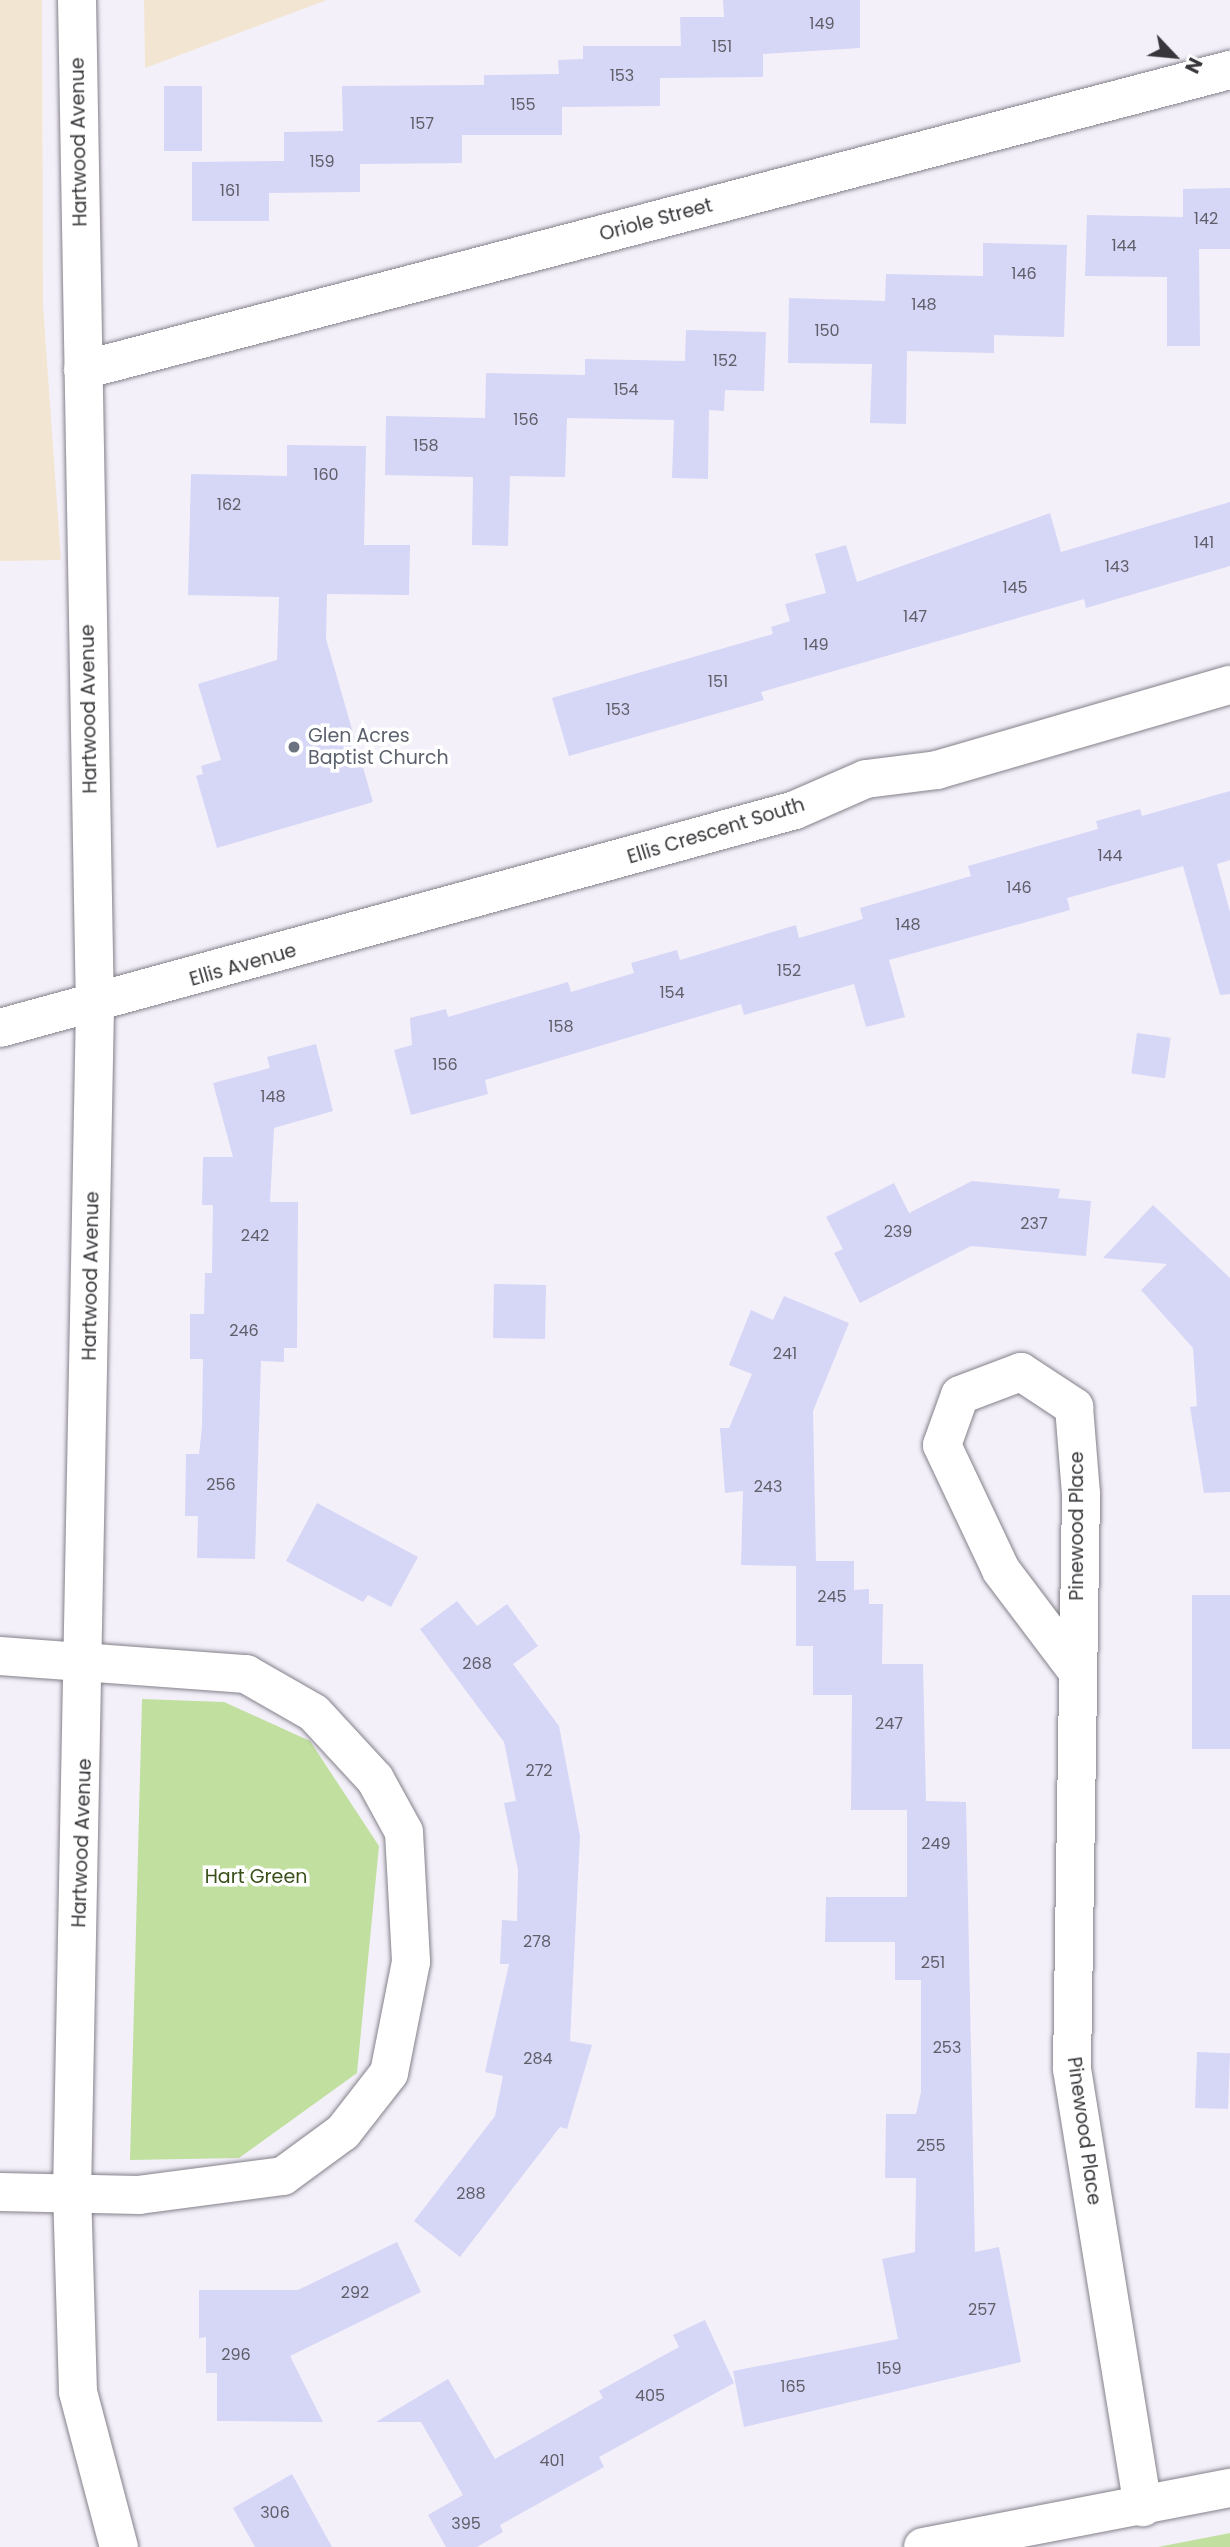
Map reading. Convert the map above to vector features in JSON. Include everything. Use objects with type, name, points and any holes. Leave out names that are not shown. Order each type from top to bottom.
[{"type":"street","name":"Hartwood Avenue","points":[[76,0],[94,1007],[87,1659],[72,2190],[78,2392],[119,2547]]},
{"type":"street","name":"Oriole Street","points":[[83,370],[1230,70]]},
{"type":"street","name":"Ellis Crescent South","points":[[485,898],[795,810],[866,779],[937,770],[1230,685]]},
{"type":"street","name":"Ellis Avenue","points":[[0,1028],[94,1007],[485,898]]},
{"type":"street","name":"Pinewood Place","points":[[1074,1667],[1001,1570],[942,1446],[960,1395],[1021,1372],[1074,1408],[1081,1494],[1074,1667],[1079,1752],[1072,2069],[1143,2507]]},
{"type":"street","points":[[0,1656],[87,1659],[246,1674],[314,1713],[375,1779],[404,1832],[411,1962],[389,2073],[343,2132],[283,2176],[139,2195],[72,2190],[0,2192]]},
{"type":"street","points":[[923,2547],[1143,2507],[1230,2488]]},
{"type":"shaded area","points":[[0,0],[42,0],[43,305],[61,560],[0,561]]},
{"type":"shaded area","points":[[144,0],[327,0],[145,68]]},
{"type":"green space","name":"Hart Green","points":[[142,1699],[224,1702],[310,1741],[379,1846],[357,2073],[239,2158],[130,2160]]},
{"type":"green space","points":[[1230,2533],[1230,2547],[1158,2547]]},
{"type":"building","points":[[723,0],[860,0],[860,48],[763,54],[763,77],[660,78],[660,106],[562,107],[562,135],[462,135],[462,163],[360,164],[360,192],[269,193],[269,221],[192,221],[192,162],[284,161],[284,132],[343,131],[342,86],[484,85],[484,75],[559,74],[558,60],[583,59],[583,46],[681,46],[680,17],[724,17]]},
{"type":"building","points":[[164,86],[202,86],[202,151],[164,151]]},
{"type":"building","points":[[1230,188],[1230,249],[1199,249],[1200,346],[1167,346],[1167,277],[1085,276],[1087,215],[1183,217],[1183,189]]},
{"type":"building","points":[[983,243],[1067,245],[1064,337],[994,335],[994,353],[907,351],[906,424],[870,423],[872,364],[788,363],[789,298],[885,301],[886,274],[983,276]]},
{"type":"building","points":[[686,330],[766,332],[764,391],[725,390],[724,411],[709,410],[708,479],[672,478],[674,420],[567,418],[565,477],[510,476],[508,546],[472,545],[473,477],[385,475],[386,416],[485,418],[486,373],[585,375],[585,359],[685,361]]},
{"type":"building","points":[[287,445],[366,446],[364,545],[410,545],[409,595],[327,594],[326,639],[373,802],[217,848],[196,776],[203,774],[201,766],[221,760],[198,684],[277,660],[279,597],[188,595],[191,474],[287,476]]},
{"type":"building","points":[[1230,502],[1230,566],[1086,608],[1084,599],[761,692],[764,700],[569,756],[552,698],[773,634],[771,627],[790,621],[785,604],[826,593],[815,554],[846,545],[857,582],[1050,513],[1061,552]]},
{"type":"building","points":[[1230,791],[1230,860],[1217,864],[1230,912],[1230,994],[1220,995],[1183,866],[1067,898],[1070,910],[889,960],[905,1017],[866,1027],[854,984],[744,1015],[741,1004],[485,1080],[488,1094],[411,1115],[394,1050],[412,1045],[410,1018],[446,1009],[448,1017],[568,982],[571,992],[634,973],[631,963],[677,950],[680,960],[796,925],[799,938],[863,919],[860,908],[971,876],[968,866],[1098,829],[1096,821],[1140,809],[1142,816]]},
{"type":"building","points":[[1137,1033],[1171,1038],[1165,1078],[1131,1074]]},
{"type":"building","points":[[316,1044],[333,1111],[274,1128],[270,1202],[298,1202],[297,1348],[284,1348],[284,1362],[261,1361],[255,1559],[197,1558],[198,1516],[185,1516],[186,1454],[199,1454],[202,1427],[203,1359],[190,1359],[190,1314],[204,1314],[205,1273],[212,1273],[213,1205],[202,1205],[203,1157],[233,1157],[213,1083],[270,1068],[267,1057]]},
{"type":"building","points":[[972,1181],[1060,1189],[1058,1198],[1091,1201],[1086,1256],[971,1246],[860,1303],[834,1253],[843,1249],[826,1217],[894,1183],[909,1213]]},
{"type":"building","points":[[1153,1205],[1230,1278],[1230,1492],[1204,1493],[1190,1407],[1197,1406],[1193,1348],[1141,1290],[1167,1264],[1103,1258]]},
{"type":"building","points":[[494,1284],[546,1285],[545,1339],[493,1338]]},
{"type":"building","points":[[784,1296],[849,1323],[813,1411],[816,1561],[854,1561],[854,1590],[869,1589],[869,1604],[883,1604],[882,1664],[923,1664],[926,1801],[966,1802],[975,2252],[999,2247],[1021,2362],[744,2427],[733,2371],[898,2339],[882,2259],[915,2252],[916,2178],[885,2178],[886,2114],[916,2114],[921,2092],[921,1980],[895,1980],[895,1942],[825,1942],[826,1897],[907,1897],[907,1810],[851,1810],[852,1695],[813,1695],[813,1646],[796,1646],[796,1566],[741,1565],[743,1491],[725,1493],[720,1428],[729,1428],[752,1374],[729,1365],[751,1310],[773,1320]]},
{"type":"building","points":[[317,1503],[418,1557],[391,1607],[368,1595],[363,1602],[286,1561]]},
{"type":"building","points":[[1192,1595],[1230,1595],[1230,1749],[1192,1749]]},
{"type":"building","points":[[457,1601],[477,1626],[507,1604],[538,1646],[513,1664],[559,1726],[580,1836],[570,2041],[592,2045],[567,2129],[560,2127],[460,2257],[414,2221],[495,2116],[503,2076],[485,2072],[509,1964],[500,1964],[502,1920],[517,1921],[518,1870],[504,1803],[516,1801],[504,1742],[420,1629]]},
{"type":"building","points":[[1197,2052],[1230,2053],[1228,2109],[1195,2108]]},
{"type":"building","points":[[397,2242],[421,2292],[290,2356],[323,2422],[217,2421],[217,2373],[206,2373],[206,2337],[199,2338],[199,2290],[298,2290]]},
{"type":"building","points":[[705,2320],[734,2383],[599,2457],[604,2467],[500,2525],[503,2532],[477,2547],[446,2547],[428,2515],[463,2495],[421,2422],[376,2422],[448,2379],[495,2459],[603,2398],[599,2391],[679,2347],[673,2335]]},
{"type":"building","points":[[292,2474],[332,2547],[255,2547],[233,2508]]},
{"type":"place","name":"Glen Acres Baptist Church","points":[[294,747]]}]
